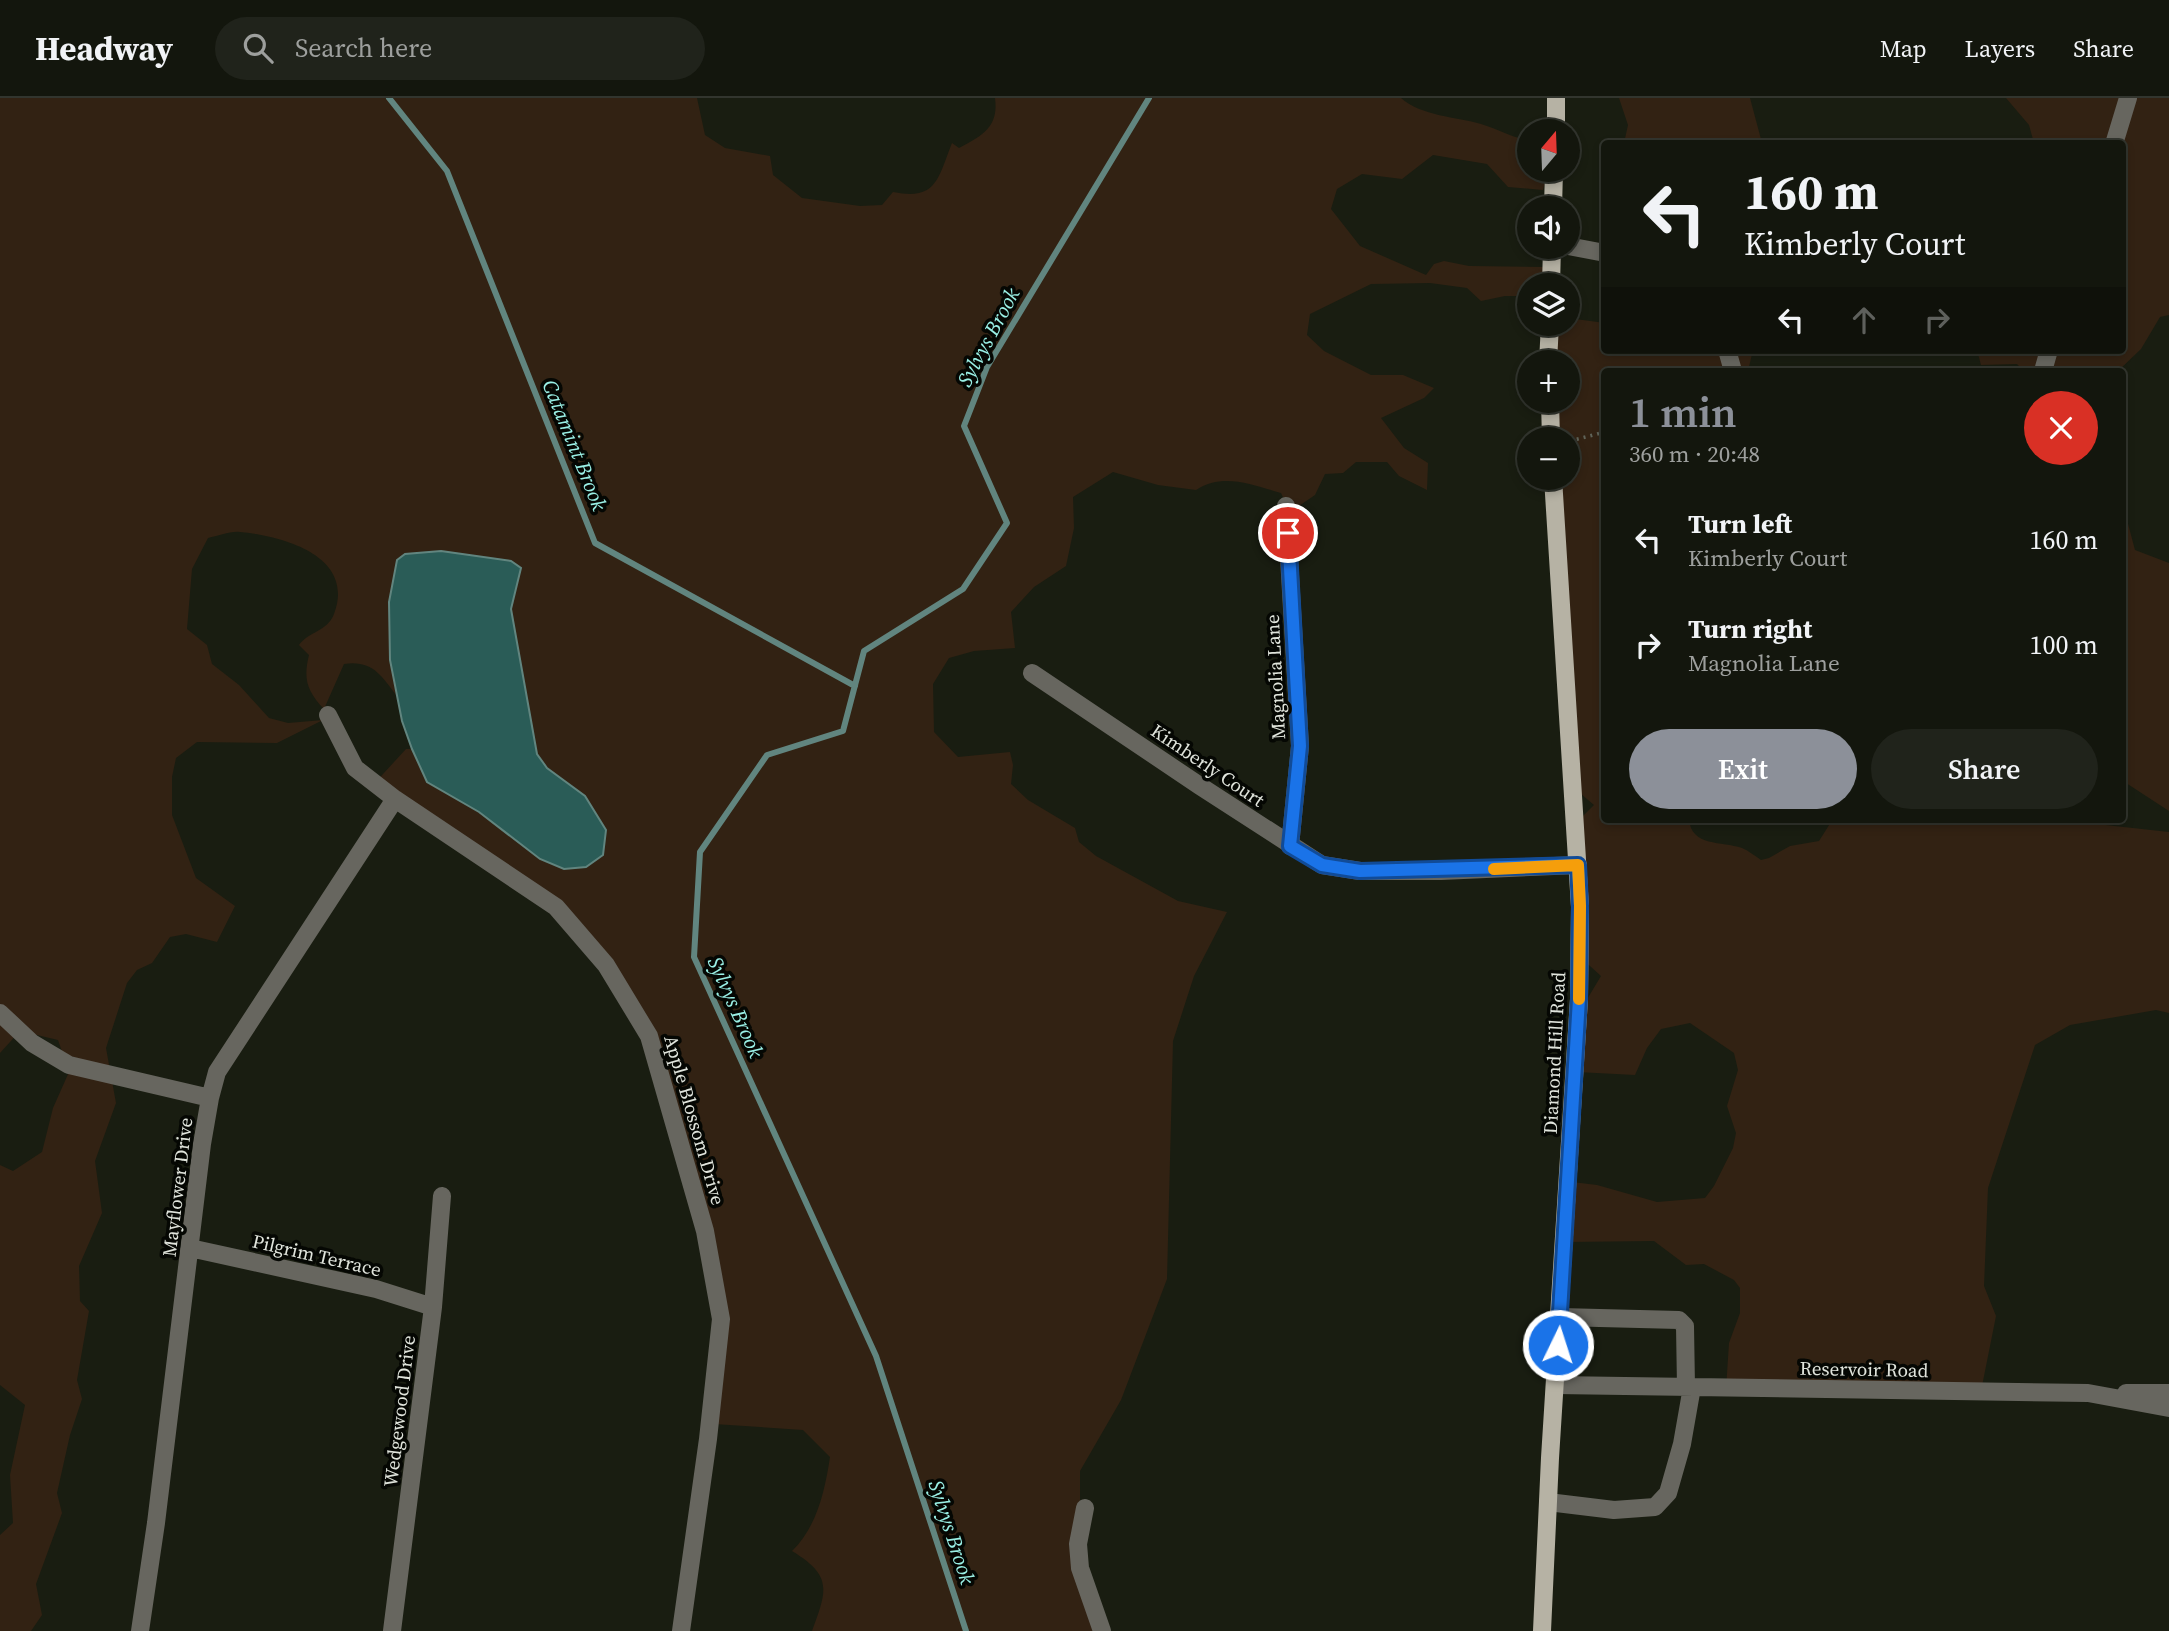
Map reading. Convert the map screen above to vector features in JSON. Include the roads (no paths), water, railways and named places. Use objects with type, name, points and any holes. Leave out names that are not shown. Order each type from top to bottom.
[{"type":"main road","points":[[1556,98],[1556,119]]},
{"type":"main road","name":"Diamond Hill Road","points":[[1542,1631],[1579,999],[1580,906],[1554,490]]},
{"type":"street","points":[[2115,140],[2128,98]]},
{"type":"street","points":[[1580,248],[1601,252]]},
{"type":"street","name":"Magnolia Lane","points":[[1286,506],[1300,746],[1290,846]]},
{"type":"street","name":"Kimberly Court","points":[[1032,673],[1322,865],[1360,871],[1578,865]]},
{"type":"street","name":"Apple Blossom Drive","points":[[328,715],[355,768],[395,799],[556,907],[606,965],[649,1036],[705,1231],[721,1319],[708,1439],[681,1631]]},
{"type":"street","name":"Mayflower Drive","points":[[140,1631],[156,1524],[209,1098],[218,1072],[395,799]]},
{"type":"street","points":[[0,1013],[32,1043],[69,1065],[209,1098]]},
{"type":"street","name":"Wedgewood Drive","points":[[392,1631],[433,1307],[442,1196]]},
{"type":"street","name":"Pilgrim Terrace","points":[[190,1248],[376,1289],[433,1307]]},
{"type":"street","points":[[1548,1502],[1614,1510],[1655,1507],[1668,1493],[1682,1444],[1689,1387],[1685,1326],[1679,1320],[1560,1317]]},
{"type":"street","name":"Reservoir Road","points":[[1556,1385],[2088,1393],[2169,1408]]},
{"type":"street","points":[[2088,1393],[2169,1392]]},
{"type":"street","points":[[1085,1508],[1078,1544],[1080,1568],[1102,1631]]},
{"type":"water","points":[[441,551],[511,561],[521,568],[511,609],[537,754],[547,768],[585,796],[606,830],[603,855],[586,867],[564,869],[540,859],[479,812],[427,782],[402,721],[390,660],[389,602],[397,560],[405,554]]},
{"type":"waterway","name":"Catamint Brook","points":[[389,98],[447,171],[595,543],[855,686]]},
{"type":"waterway","name":"Sylvys Brook","points":[[966,1631],[876,1356],[694,957],[700,852],[767,755],[843,731],[864,651],[963,589],[1007,523],[964,426],[987,367],[1149,98]]}]
